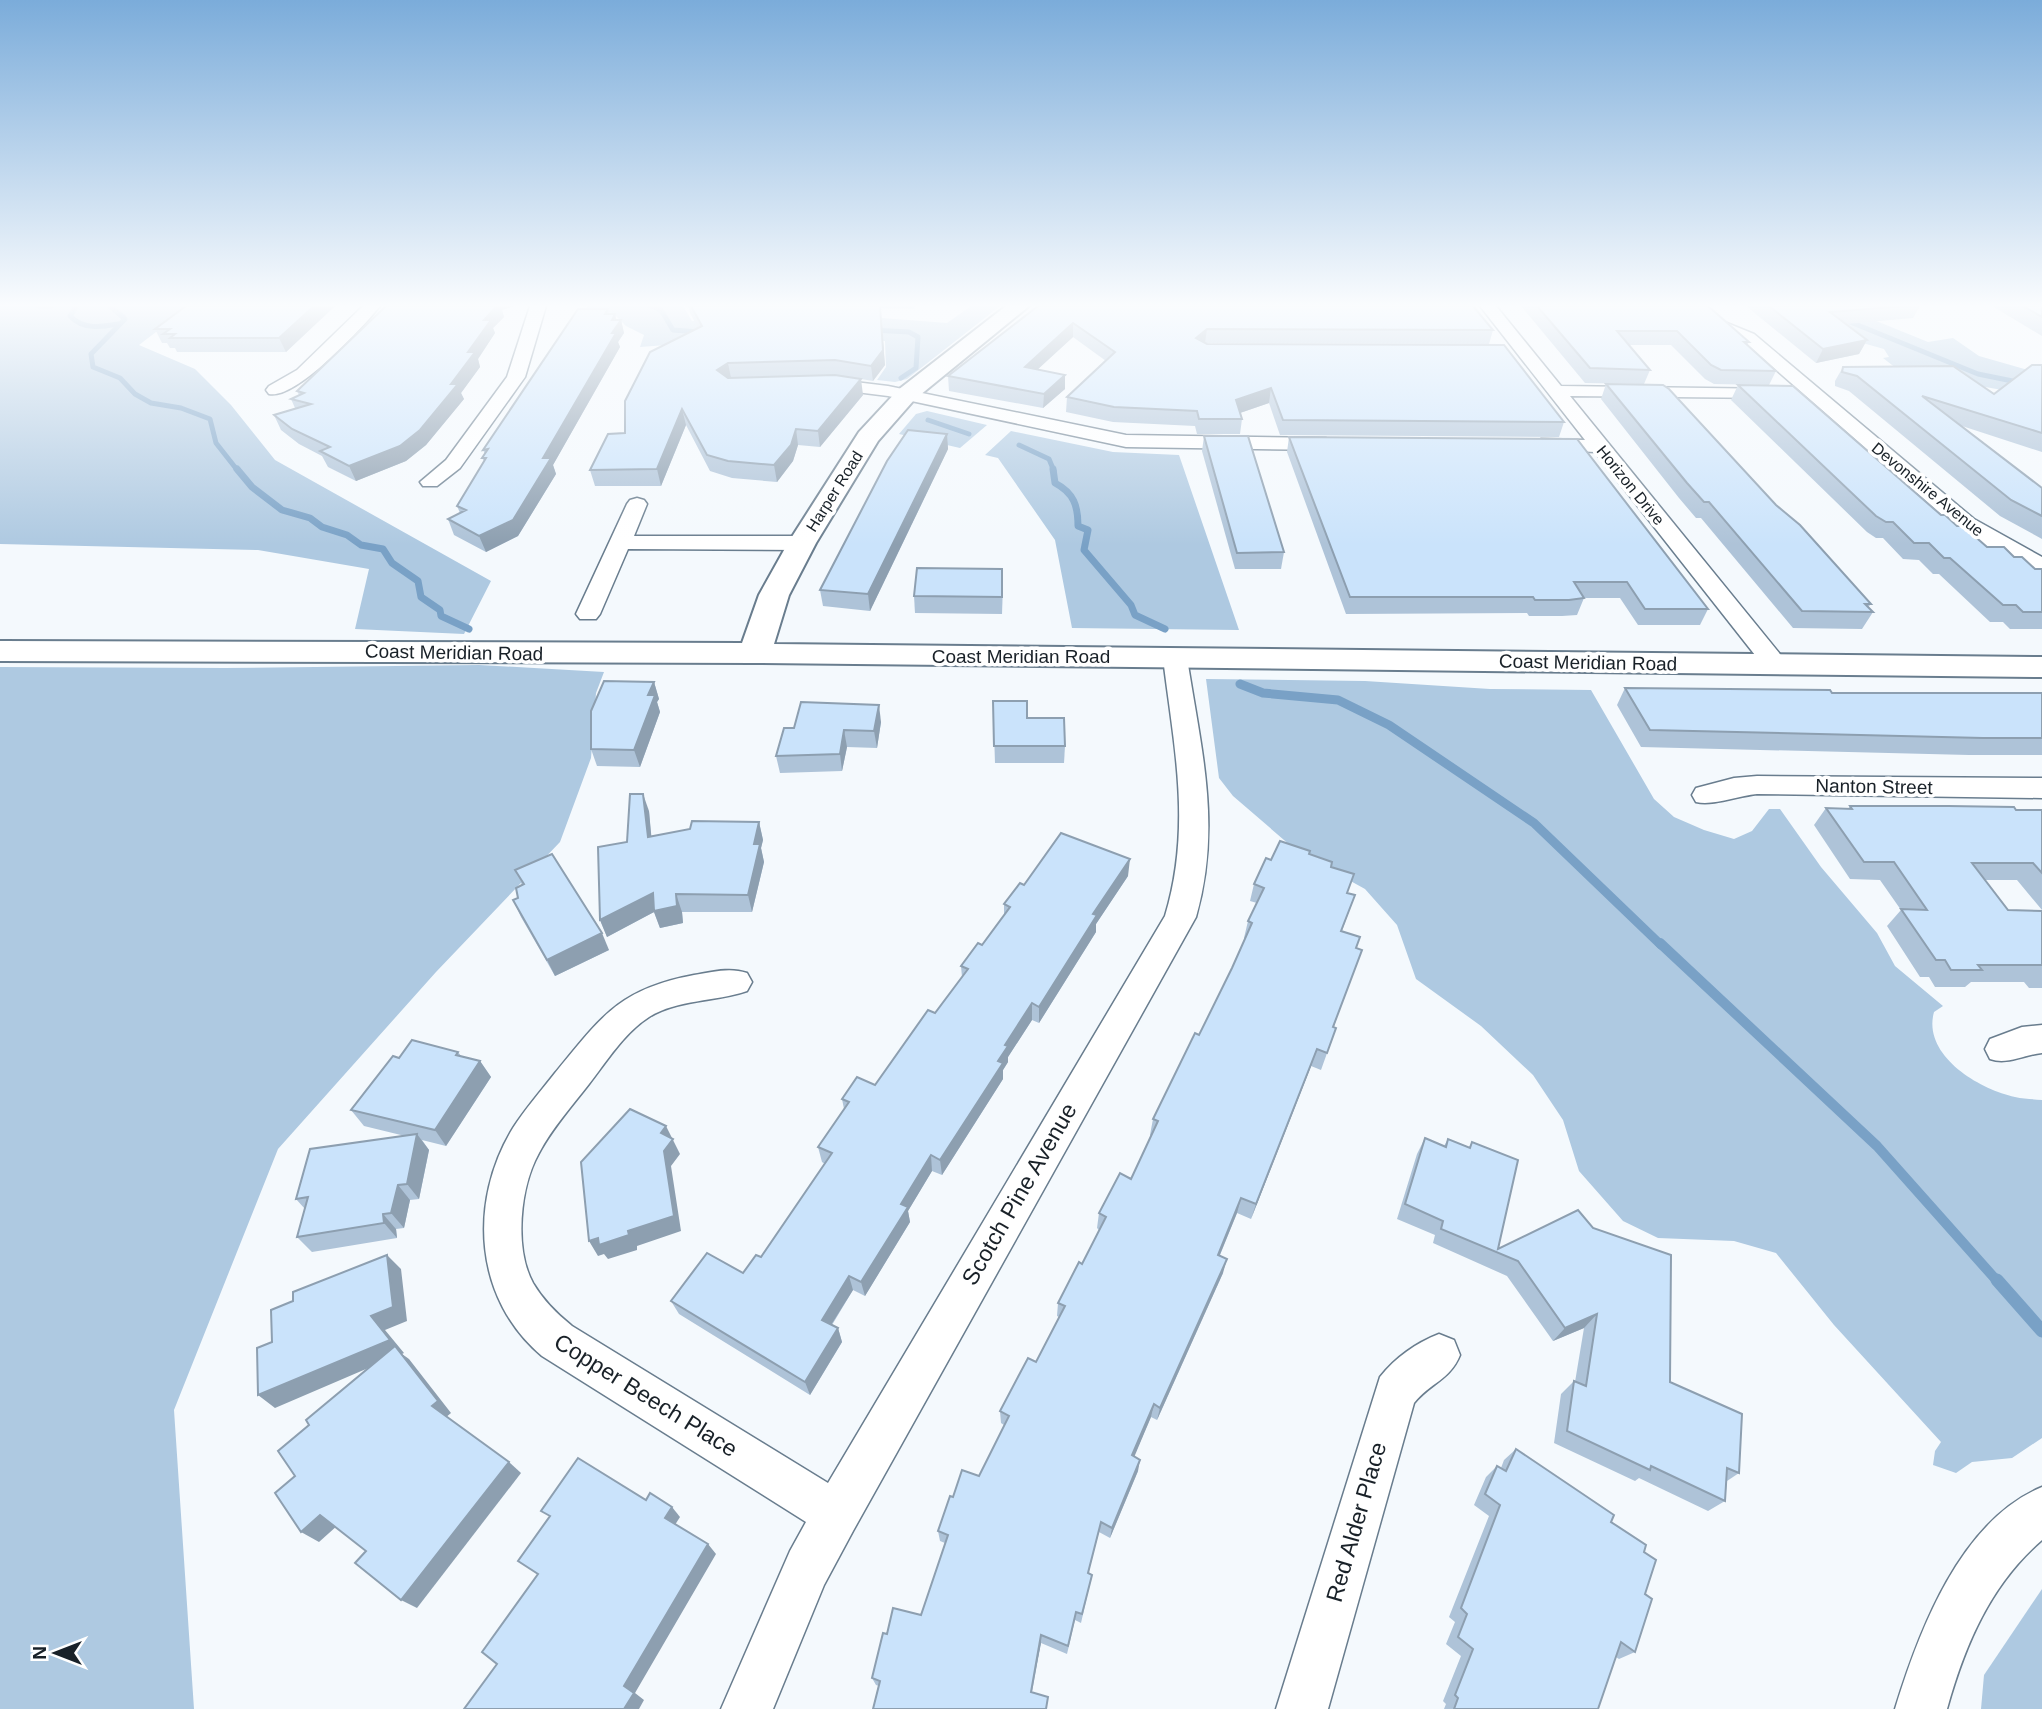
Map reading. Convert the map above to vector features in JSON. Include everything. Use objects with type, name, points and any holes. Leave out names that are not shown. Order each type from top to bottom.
[{"type":"street","points":[[275,390],[282,386]]},
{"type":"street","points":[[430,482],[453,464],[510,386]]},
{"type":"street","points":[[853,386],[1126,441],[1351,444]]},
{"type":"street","name":"Harper Road","points":[[755,653],[771,603],[802,543],[856,454],[906,395],[918,386]]},
{"type":"street","name":"Horizon Drive","points":[[1551,386],[1775,664]]},
{"type":"street","name":"Devonshire Avenue","points":[[1805,386],[1966,524],[2042,566]]},
{"type":"street","points":[[1557,391],[1813,393]]},
{"type":"street","points":[[1523,445],[1600,446]]},
{"type":"street","points":[[588,614],[637,504]]},
{"type":"street","points":[[620,542],[802,543]]},
{"type":"street","name":"Coast Meridian Road","points":[[0,651],[755,653],[2042,667]]},
{"type":"street","name":"Scotch Pine Avenue","points":[[747,1709],[807,1567],[835,1514],[1180,917],[1195,864],[1196,831],[1175,658]]},
{"type":"street","name":"Nanton Street","points":[[1706,795],[1734,787],[1757,785],[2042,788]]},
{"type":"street","name":"Copper Beech Place","points":[[735,982],[654,999],[635,1009],[615,1027],[548,1109],[524,1145],[509,1185],[504,1227],[505,1251],[509,1272],[525,1310],[557,1341],[835,1514]]},
{"type":"street","points":[[2002,1049],[2022,1041],[2042,1039]]},
{"type":"street","name":"Red Alder Place","points":[[1302,1709],[1395,1392],[1407,1377],[1439,1354]]},
{"type":"street","points":[[1922,1709],[1936,1658],[1961,1603],[2008,1538],[2042,1510]]},
{"type":"shaded area","points":[[0,386],[212,386],[231,405],[275,460],[491,581],[464,634],[355,629],[369,569],[258,550],[0,544]]},
{"type":"shaded area","points":[[1978,386],[2042,386],[2042,397]]},
{"type":"shaded area","points":[[927,411],[987,425],[960,448],[899,434],[916,414]]},
{"type":"shaded area","points":[[1011,431],[1113,452],[1179,455],[1239,630],[1072,628],[1055,540],[998,458],[985,455]]},
{"type":"shaded area","points":[[479,665],[604,672],[596,693],[591,758],[560,842],[436,972],[278,1149],[174,1410],[194,1709],[0,1709],[0,667]]},
{"type":"shaded area","points":[[1206,679],[1365,681],[1490,689],[1591,690],[1654,799],[1674,817],[1734,839],[1752,831],[1769,809],[1780,809],[1821,867],[1877,933],[1895,966],[1943,1006],[1934,1012],[1933,1028],[1936,1042],[1945,1056],[1970,1078],[2000,1093],[2042,1100],[2042,1438],[2012,1458],[1972,1462],[1956,1473],[1933,1465],[1935,1451],[1941,1442],[1834,1325],[1776,1253],[1734,1241],[1658,1238],[1623,1221],[1579,1171],[1563,1120],[1533,1075],[1481,1026],[1416,979],[1397,925],[1365,889],[1298,852],[1233,796],[1219,778]]},
{"type":"shaded area","points":[[2042,1589],[2042,1709],[1981,1709],[1984,1675]]},
{"type":"building","points":[[302,386],[457,386],[420,430],[400,446],[349,466],[320,451],[330,447],[292,429],[274,415],[311,404],[291,399],[304,393],[297,391]]},
{"type":"building","points":[[526,386],[585,386],[543,458],[551,458],[513,520],[479,536],[448,519],[466,510],[457,506],[486,458],[482,458],[488,449],[483,450]]},
{"type":"building","points":[[633,386],[855,386],[818,431],[796,429],[791,445],[774,465],[728,461],[707,455],[682,409],[657,469],[590,470],[608,434],[625,433],[625,401]]},
{"type":"building","points":[[1000,386],[1053,386],[1044,394]]},
{"type":"building","points":[[1079,386],[1536,386],[1564,422],[1283,420],[1271,388],[1236,400],[1242,419],[1199,419],[1197,411],[1114,407],[1067,397]]},
{"type":"building","points":[[1607,386],[1664,386],[1669,389],[1776,505],[1800,525],[1871,604],[1865,604],[1873,612],[1802,611],[1709,502],[1704,502]]},
{"type":"building","points":[[1739,386],[1793,386],[1941,515],[1945,515],[1957,526],[1963,526],[1987,547],[2004,547],[2014,557],[2022,557],[2035,569],[2042,569],[2042,612],[2023,612],[2016,605],[2003,605],[1929,543],[1914,543],[1893,522],[1886,522],[1876,516]]},
{"type":"building","points":[[1869,386],[1982,386],[1994,394],[2005,386],[2042,386],[2042,433],[1922,396],[2042,488],[2042,516],[2011,500]]},
{"type":"building","points":[[908,430],[947,434],[868,594],[820,590],[887,461]]},
{"type":"building","points":[[1204,436],[1248,436],[1284,552],[1237,553]]},
{"type":"building","points":[[1289,437],[1577,439],[1708,609],[1645,609],[1627,582],[1574,582],[1584,598],[1569,600],[1535,600],[1533,597],[1350,597]]},
{"type":"building","points":[[917,568],[1002,569],[1002,597],[914,596]]},
{"type":"building","points":[[604,681],[654,682],[648,695],[655,695],[634,750],[591,749],[591,711]]},
{"type":"building","points":[[1625,688],[1830,690],[1832,693],[2042,693],[2042,738],[1650,730]]},
{"type":"building","points":[[993,701],[1027,701],[1027,718],[1064,718],[1065,746],[994,746]]},
{"type":"building","points":[[801,702],[879,705],[874,731],[844,730],[840,754],[776,756],[784,728],[794,728]]},
{"type":"building","points":[[630,794],[643,794],[648,837],[690,829],[692,821],[759,822],[754,844],[760,844],[748,895],[676,894],[677,906],[654,911],[653,893],[600,920],[598,847],[627,842]]},
{"type":"building","points":[[1850,806],[2014,807],[2016,810],[2042,810],[2042,873],[2033,863],[1972,863],[2008,910],[2042,911],[2042,965],[1978,965],[1982,970],[1951,970],[1945,960],[1936,960],[1901,909],[1927,910],[1894,862],[1864,862],[1826,808],[1852,809]]},
{"type":"building","points":[[1061,833],[1130,859],[1093,914],[1097,915],[1039,1007],[1032,1003],[1005,1045],[1008,1046],[998,1061],[1003,1063],[940,1160],[931,1155],[901,1204],[908,1207],[861,1282],[849,1276],[822,1320],[838,1328],[805,1382],[671,1301],[707,1253],[743,1273],[756,1255],[761,1257],[832,1153],[818,1147],[849,1102],[842,1099],[857,1077],[875,1085],[928,1010],[935,1013],[968,969],[961,966],[978,943],[982,945],[1010,907],[1004,904],[1020,883],[1024,885]]},
{"type":"building","points":[[1280,841],[1310,851],[1309,854],[1332,862],[1331,867],[1354,874],[1347,893],[1355,895],[1341,931],[1360,937],[1356,948],[1362,950],[1333,1027],[1336,1028],[1327,1053],[1317,1049],[1256,1204],[1241,1198],[1218,1255],[1227,1259],[1160,1408],[1154,1404],[1132,1455],[1140,1460],[1112,1528],[1101,1522],[1088,1573],[1092,1575],[1082,1614],[1076,1612],[1068,1646],[1041,1635],[1031,1692],[1048,1697],[1046,1709],[873,1709],[880,1681],[872,1678],[883,1633],[887,1634],[893,1608],[921,1615],[948,1535],[938,1531],[962,1470],[979,1476],[1009,1416],[1000,1411],[1028,1358],[1036,1362],[1065,1306],[1058,1303],[1106,1217],[1099,1213],[1120,1173],[1131,1179],[1158,1121],[1153,1119],[1195,1033],[1199,1035],[1252,923],[1248,921],[1264,888],[1254,884],[1266,858],[1271,860]]},
{"type":"building","points":[[552,854],[602,933],[547,960],[513,900],[518,898],[516,888],[524,884],[515,870]]},
{"type":"building","points":[[412,1040],[458,1052],[456,1055],[480,1061],[435,1130],[351,1110],[393,1056],[399,1058]]},
{"type":"building","points":[[630,1109],[666,1126],[661,1133],[673,1139],[664,1151],[674,1216],[628,1231],[629,1235],[599,1245],[598,1238],[589,1241],[581,1162]]},
{"type":"building","points":[[417,1134],[407,1184],[398,1185],[391,1213],[383,1214],[384,1223],[297,1237],[308,1197],[296,1199],[310,1149]]},
{"type":"building","points":[[1425,1138],[1446,1147],[1448,1139],[1470,1148],[1472,1142],[1518,1160],[1498,1249],[1578,1210],[1593,1228],[1671,1255],[1670,1382],[1742,1414],[1739,1473],[1727,1468],[1725,1501],[1567,1431],[1574,1381],[1586,1386],[1597,1314],[1565,1328],[1518,1261],[1441,1229],[1443,1221],[1405,1204]]},
{"type":"building","points":[[387,1255],[393,1307],[371,1316],[390,1340],[258,1395],[257,1348],[272,1342],[271,1310],[293,1301],[293,1292]]},
{"type":"building","points":[[395,1346],[438,1401],[432,1406],[509,1462],[401,1600],[355,1563],[366,1551],[320,1515],[301,1532],[275,1493],[295,1476],[278,1451],[309,1425],[306,1420]]},
{"type":"building","points":[[1516,1449],[1614,1515],[1611,1522],[1646,1545],[1644,1552],[1656,1560],[1645,1594],[1652,1599],[1635,1652],[1621,1642],[1598,1709],[1454,1709],[1458,1698],[1455,1695],[1473,1649],[1458,1637],[1467,1614],[1461,1608],[1500,1505],[1485,1494],[1497,1466],[1506,1471]]},
{"type":"building","points":[[578,1458],[646,1500],[650,1493],[672,1507],[665,1518],[708,1544],[624,1686],[634,1693],[624,1709],[464,1709],[497,1664],[482,1652],[538,1574],[518,1561],[550,1516],[541,1511]]},
{"type":"waterway","points":[[127,386],[135,394],[151,403],[181,408],[210,419],[216,443],[238,471]]},
{"type":"waterway","points":[[2036,386],[2042,387]]},
{"type":"waterway","points":[[928,420],[969,434]]},
{"type":"waterway","points":[[1019,445],[1049,459],[1054,471]]},
{"type":"waterway","points":[[237,469],[252,487],[282,510],[310,518],[322,527],[347,535],[361,545],[383,549],[392,563],[418,581],[421,597],[440,610],[441,616],[469,629]]},
{"type":"waterway","points":[[1053,469],[1055,483],[1067,491],[1074,501],[1078,526],[1088,530],[1084,550],[1131,605],[1135,615],[1165,629]]},
{"type":"waterway","points":[[1240,684],[1263,693],[1338,700],[1389,725],[1534,823],[1661,945]]},
{"type":"waterway","points":[[1660,943],[1877,1146],[1998,1282]]},
{"type":"waterway","points":[[1997,1280],[2042,1331]]}]
